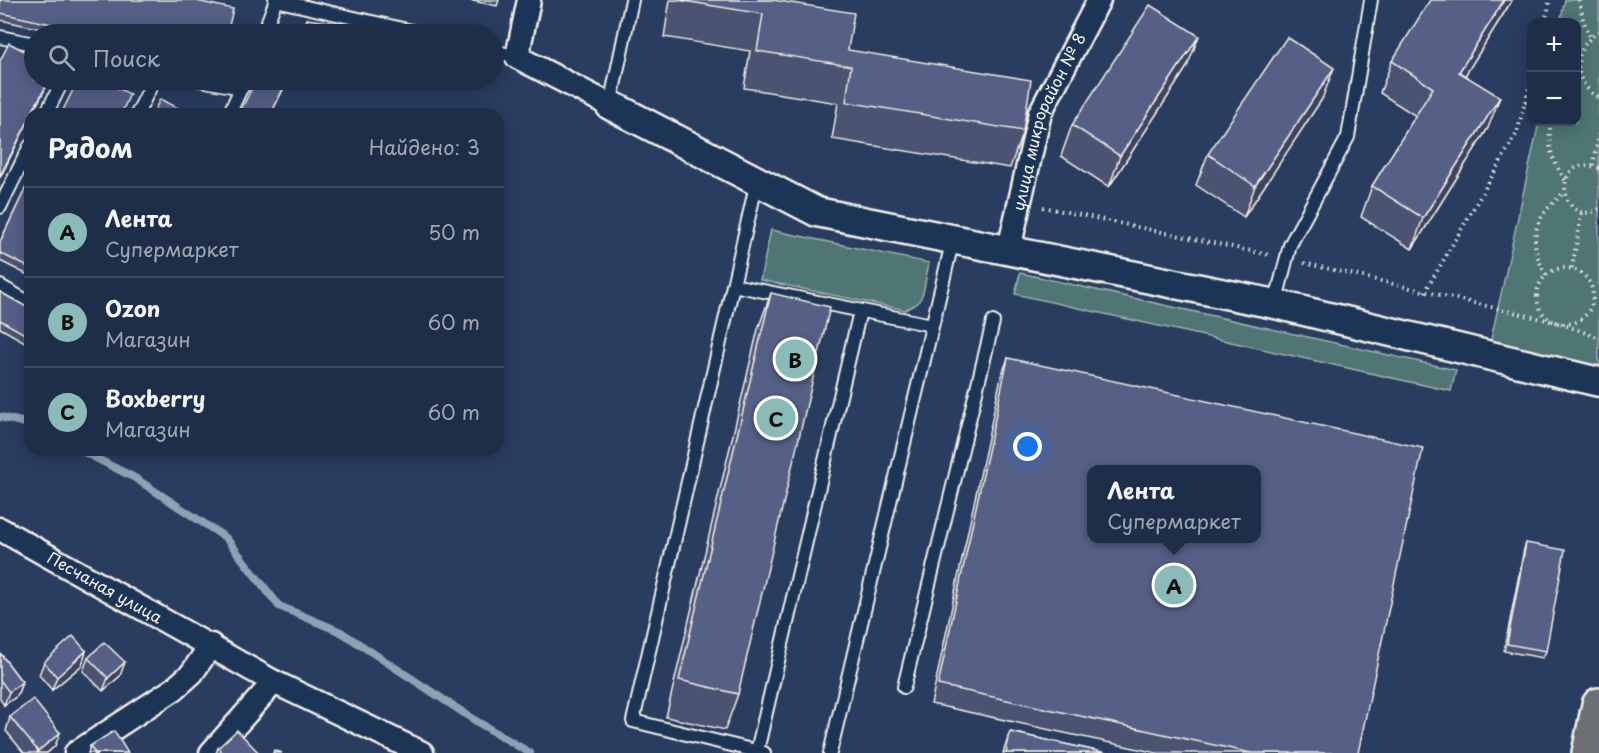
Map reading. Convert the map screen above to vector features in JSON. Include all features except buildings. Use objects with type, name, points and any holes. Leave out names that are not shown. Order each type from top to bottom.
[{"type":"main road","points":[[1589,753],[1599,705]]},
{"type":"street","points":[[529,0],[517,57],[817,212],[1275,304],[1599,382]]},
{"type":"street","name":"улица микрорайон № 8","points":[[1009,249],[1018,201],[1040,113],[1099,0]]},
{"type":"street","name":"Песчаная улица","points":[[0,529],[391,746],[422,753]]},
{"type":"street","points":[[76,753],[174,689],[192,673],[211,645]]},
{"type":"street","points":[[211,753],[274,682]]},
{"type":"lane","points":[[267,24],[276,0],[324,5],[390,24]]},
{"type":"lane","points":[[610,105],[632,0]]},
{"type":"lane","points":[[1275,304],[1290,245],[1348,137],[1371,0]]},
{"type":"lane","points":[[0,37],[24,42]]},
{"type":"lane","points":[[504,54],[517,57]]},
{"type":"lane","points":[[49,108],[58,90]]},
{"type":"lane","points":[[140,108],[149,90]]},
{"type":"lane","points":[[232,108],[240,90]]},
{"type":"lane","points":[[0,207],[24,158]]},
{"type":"lane","points":[[757,181],[633,721],[760,752],[860,310]]},
{"type":"lane","points":[[830,753],[953,238]]},
{"type":"lane","points":[[733,285],[932,325]]},
{"type":"lane","points":[[0,286],[24,300]]},
{"type":"lane","points":[[904,687],[993,322]]},
{"type":"path","points":[[1546,18],[1550,0]]},
{"type":"path","points":[[1579,0],[1583,20],[1590,37]]},
{"type":"path","points":[[1579,72],[1578,58],[1582,46],[1590,37],[1599,32]]},
{"type":"path","points":[[1581,81],[1599,98]]},
{"type":"path","points":[[1425,292],[1517,133],[1527,95]]},
{"type":"path","points":[[1550,126],[1548,139],[1551,154],[1565,181]]},
{"type":"path","points":[[1593,165],[1599,133]]},
{"type":"path","points":[[1599,168],[1593,165],[1577,167],[1571,171],[1565,181],[1564,193],[1572,207],[1582,212],[1587,213],[1599,209]]},
{"type":"path","points":[[1546,275],[1534,246],[1535,231],[1541,215],[1564,193]]},
{"type":"path","points":[[1018,201],[1286,258],[1559,323],[1578,322],[1586,316],[1594,299],[1591,282],[1585,275],[1572,268],[1560,268],[1546,275],[1539,285],[1538,304],[1542,313],[1550,320],[1559,323],[1597,337]]},
{"type":"path","points":[[1572,268],[1582,212]]},
{"type":"green space","points":[[1565,0],[1599,0],[1599,369],[1490,344],[1538,126],[1581,126],[1581,18],[1561,18]]},
{"type":"green space","points":[[771,230],[929,263],[923,293],[918,303],[905,310],[760,280]]},
{"type":"green space","points":[[1020,273],[1456,370],[1451,391],[1015,294]]},
{"type":"waterway","points":[[0,417],[24,423]]},
{"type":"waterway","points":[[92,456],[135,478],[226,538],[279,606],[341,632],[476,721],[530,753]]},
{"type":"place","name":"Ozon","points":[[795,359]]},
{"type":"place","name":"Boxberry","points":[[776,418]]},
{"type":"place","name":"Лента","points":[[1174,585]]}]
